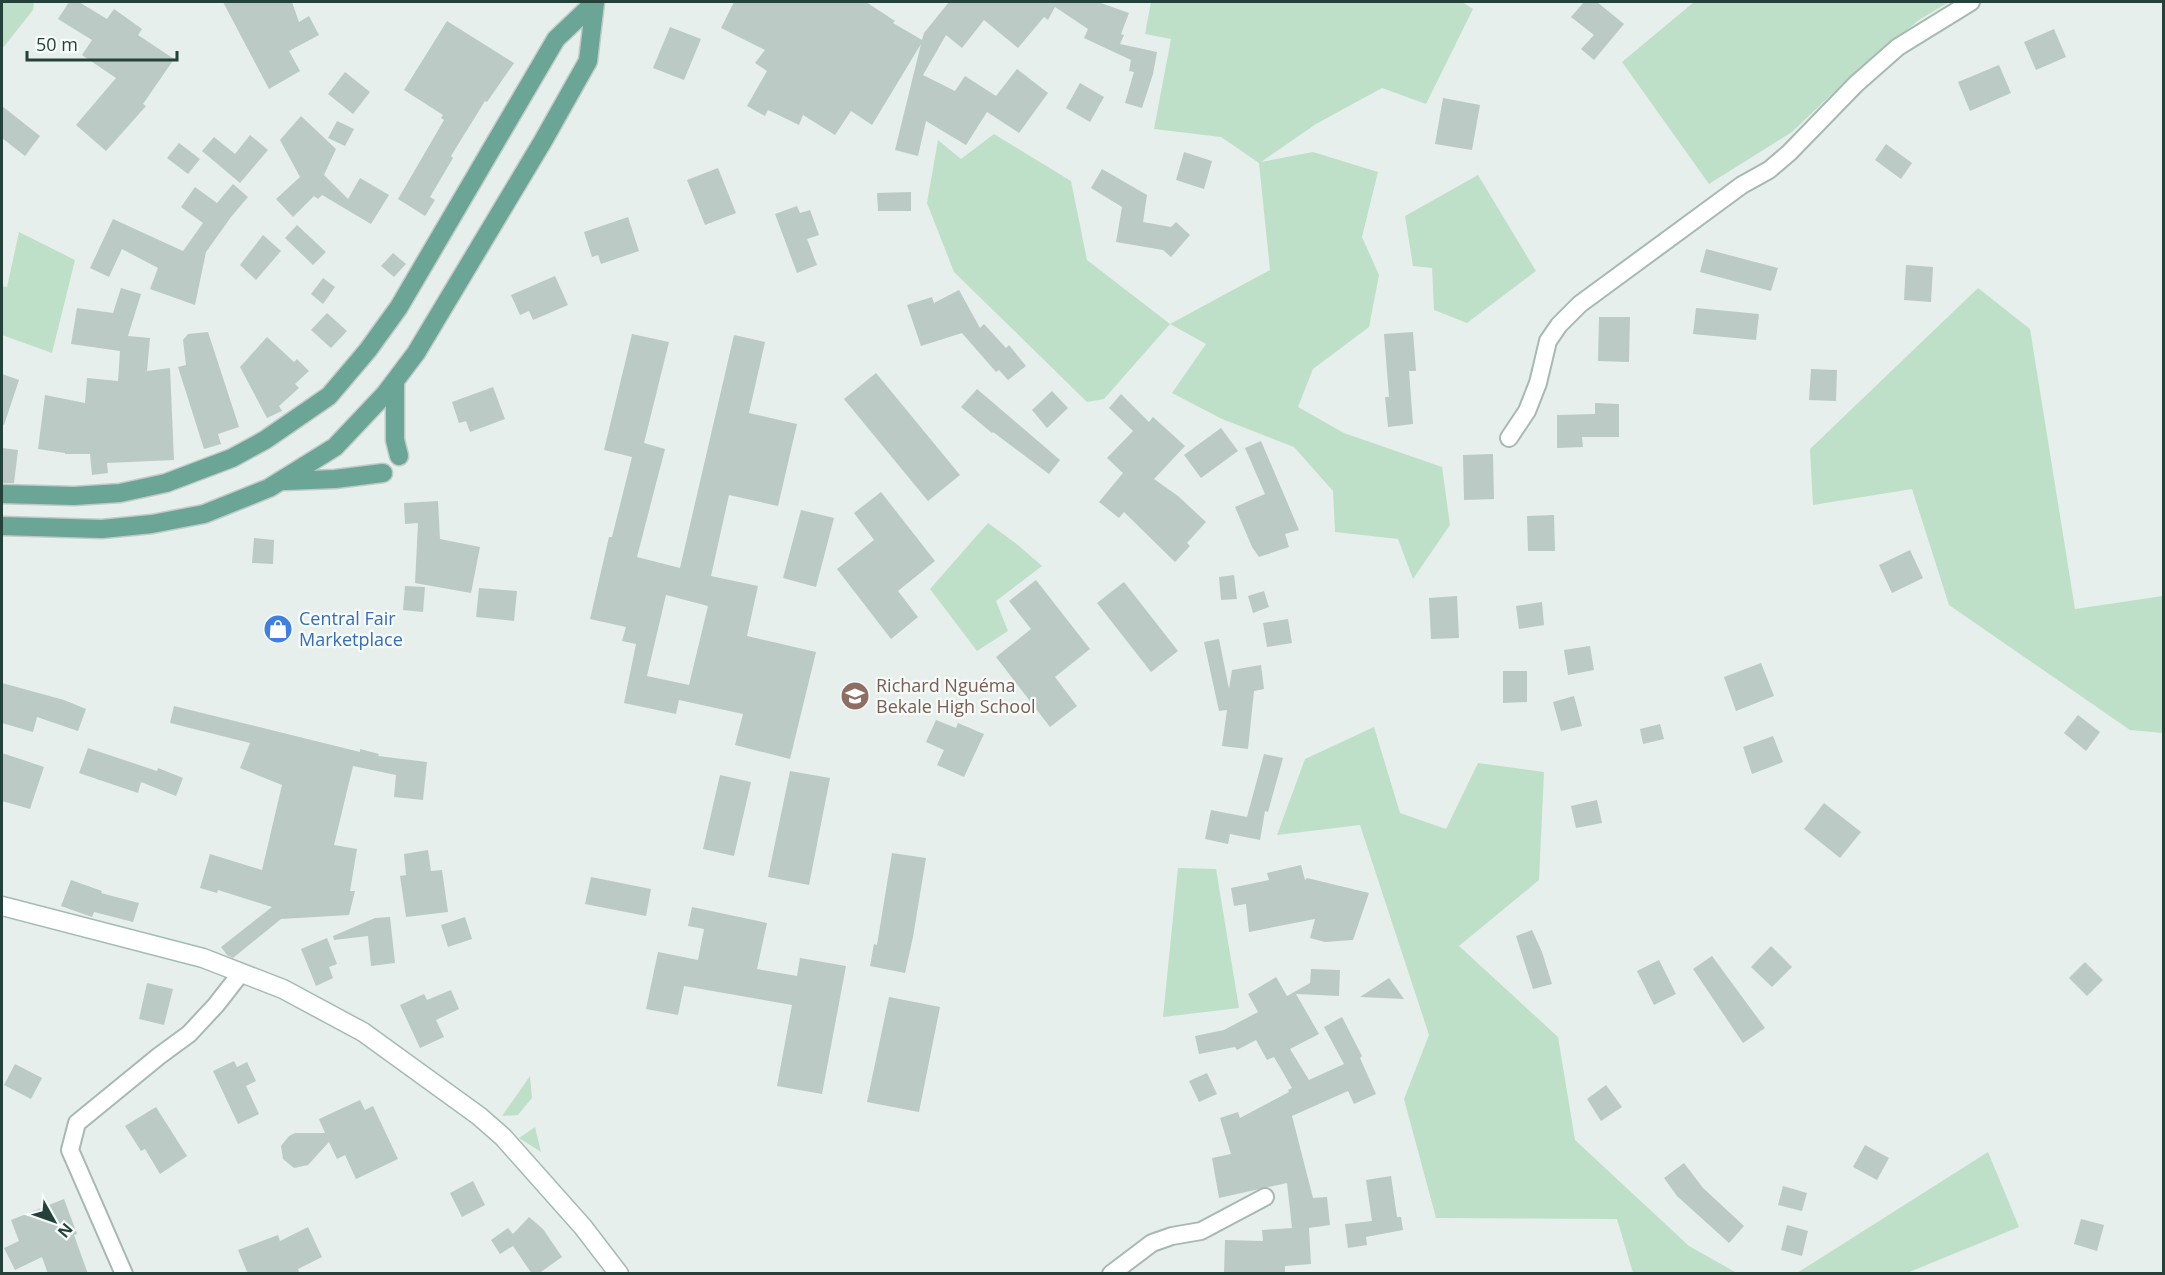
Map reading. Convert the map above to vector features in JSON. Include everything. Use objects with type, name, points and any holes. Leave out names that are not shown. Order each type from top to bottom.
[{"type":"main road","points":[[2,494],[74,496],[120,493],[166,483],[232,458],[265,440],[329,396],[368,350],[399,307],[556,39],[595,2],[588,61],[543,141],[416,353],[395,382],[335,447],[269,488],[204,514],[152,524],[102,529],[2,526]]},
{"type":"main road","points":[[395,382],[394,432],[399,456]]},
{"type":"main road","points":[[281,481],[335,479],[382,473]]},
{"type":"main road","points":[[2,906],[203,958],[283,989],[363,1032],[479,1116],[503,1137],[583,1227],[619,1274]]},
{"type":"street","points":[[1509,438],[1527,411],[1538,383],[1548,341],[1558,325],[1580,304],[1742,185],[1769,170],[1789,153],[1856,84],[1898,47],[1971,2]]},
{"type":"street","points":[[124,1274],[70,1150],[77,1123],[159,1056],[189,1035],[241,973]]},
{"type":"street","points":[[1111,1274],[1152,1243],[1172,1236],[1201,1231],[1265,1197]]},
{"type":"green space","points":[[2,2],[34,2],[33,10],[2,49]]},
{"type":"green space","points":[[1151,2],[1462,2],[1473,9],[1426,104],[1382,88],[1316,124],[1261,162],[1313,152],[1378,172],[1362,237],[1379,275],[1369,327],[1313,369],[1298,407],[1344,433],[1442,467],[1450,525],[1413,579],[1398,539],[1335,532],[1333,491],[1294,447],[1222,419],[1172,393],[1206,344],[1170,324],[1270,270],[1259,163],[1221,137],[1154,129],[1171,39],[1145,34]]},
{"type":"green space","points":[[1694,2],[1949,2],[1919,20],[1852,75],[1792,132],[1709,184],[1622,62]]},
{"type":"green space","points":[[994,134],[1071,181],[1087,260],[1170,324],[1104,399],[1087,402],[954,272],[927,203],[938,140],[961,159]]},
{"type":"green space","points":[[1478,175],[1536,271],[1467,323],[1434,310],[1432,268],[1413,266],[1405,216]]},
{"type":"green space","points":[[19,232],[75,260],[52,353],[2,335],[2,286],[7,287]]},
{"type":"green space","points":[[1978,288],[2030,329],[2075,609],[2163,596],[2163,733],[2130,730],[1949,605],[1912,489],[1813,505],[1810,449]]},
{"type":"green space","points":[[988,523],[1042,566],[996,601],[1008,631],[977,651],[930,589]]},
{"type":"green space","points":[[1374,727],[1400,813],[1446,829],[1478,763],[1544,772],[1539,880],[1459,946],[1558,1037],[1575,1140],[1689,1246],[1737,1273],[1633,1273],[1617,1219],[1436,1218],[1404,1099],[1429,1035],[1360,825],[1277,835],[1305,759]]},
{"type":"green space","points":[[1178,868],[1216,869],[1239,1008],[1163,1017]]},
{"type":"green space","points":[[530,1076],[532,1098],[518,1115],[502,1116]]},
{"type":"green space","points":[[535,1127],[541,1152],[519,1138]]},
{"type":"green space","points":[[1988,1152],[2019,1227],[1907,1273],[1797,1273]]},
{"type":"building","points":[[69,2],[79,2],[107,19],[114,9],[142,29],[138,35],[174,59],[143,104],[146,106],[106,151],[76,125],[116,78],[82,55],[92,40],[58,19]]},
{"type":"building","points":[[223,2],[292,2],[299,22],[309,16],[319,35],[289,51],[300,71],[269,89]]},
{"type":"building","points":[[734,2],[866,2],[895,21],[893,23],[922,40],[924,33],[949,2],[1098,2],[1129,13],[1121,34],[1124,35],[1120,44],[1157,52],[1153,74],[1142,108],[1125,103],[1134,72],[1129,71],[1131,60],[1084,38],[1088,29],[1055,7],[1048,20],[1044,17],[1018,48],[984,20],[962,48],[946,35],[923,75],[955,91],[965,76],[996,96],[1017,69],[1048,93],[1019,133],[987,112],[966,145],[926,121],[918,156],[895,150],[921,44],[872,125],[851,111],[835,135],[803,115],[799,125],[768,110],[765,116],[747,106],[767,71],[755,63],[765,50],[721,28]]},
{"type":"building","points":[[1584,2],[1597,2],[1624,24],[1594,60],[1581,49],[1594,35],[1571,17]]},
{"type":"building","points":[[447,21],[514,63],[487,102],[485,101],[451,156],[453,158],[430,197],[435,200],[425,216],[398,199],[444,120],[441,118],[443,115],[404,90]]},
{"type":"building","points":[[670,27],[701,39],[684,80],[653,68]]},
{"type":"building","points":[[2054,29],[2066,57],[2036,70],[2024,42]]},
{"type":"building","points":[[1999,65],[2011,93],[1970,111],[1958,82]]},
{"type":"building","points":[[345,72],[370,92],[353,114],[328,94]]},
{"type":"building","points":[[1080,83],[1104,97],[1090,122],[1066,108]]},
{"type":"building","points":[[1443,98],[1480,105],[1472,150],[1435,144]]},
{"type":"building","points":[[2,106],[40,136],[25,156],[2,138]]},
{"type":"building","points":[[301,116],[336,149],[324,175],[348,199],[360,178],[389,195],[371,224],[322,195],[318,199],[314,196],[293,217],[276,199],[300,177],[280,140]]},
{"type":"building","points":[[337,121],[354,129],[345,146],[328,138]]},
{"type":"building","points":[[250,135],[268,150],[240,183],[202,151],[214,137],[235,154]]},
{"type":"building","points":[[179,143],[200,159],[188,174],[167,158]]},
{"type":"building","points":[[1886,144],[1912,163],[1901,179],[1875,160]]},
{"type":"building","points":[[1184,152],[1212,161],[1204,189],[1176,180]]},
{"type":"building","points":[[718,168],[736,213],[705,225],[687,180]]},
{"type":"building","points":[[1102,169],[1147,195],[1143,222],[1171,227],[1176,222],[1190,235],[1171,257],[1163,250],[1116,242],[1122,207],[1091,188]]},
{"type":"building","points":[[233,184],[248,197],[206,252],[195,305],[150,289],[158,268],[122,249],[109,277],[90,268],[113,219],[183,251],[203,223],[181,207],[195,187],[217,203]]},
{"type":"building","points":[[911,192],[911,211],[878,211],[877,193]]},
{"type":"building","points":[[797,206],[800,213],[810,210],[819,235],[807,239],[817,265],[797,273],[775,214]]},
{"type":"building","points":[[628,217],[639,251],[601,264],[598,255],[592,257],[584,232]]},
{"type":"building","points":[[297,225],[326,252],[313,265],[285,238]]},
{"type":"building","points":[[263,235],[281,251],[256,280],[240,265]]},
{"type":"building","points":[[1706,249],[1778,268],[1771,291],[1700,272]]},
{"type":"building","points":[[393,253],[406,264],[394,277],[381,266]]},
{"type":"building","points":[[1906,265],[1933,267],[1931,302],[1904,300]]},
{"type":"building","points":[[555,276],[568,305],[533,320],[529,311],[520,315],[511,295]]},
{"type":"building","points":[[323,278],[335,287],[323,304],[311,294]]},
{"type":"building","points":[[121,288],[141,294],[128,336],[150,338],[147,371],[170,368],[174,460],[107,463],[108,473],[92,475],[90,454],[65,454],[38,449],[45,395],[85,403],[87,378],[118,381],[120,351],[71,344],[77,308],[113,313]]},
{"type":"building","points":[[959,290],[980,328],[984,324],[1006,348],[1009,345],[1026,366],[1008,380],[999,370],[996,372],[962,333],[921,346],[907,305],[932,297],[934,303]]},
{"type":"building","points":[[1696,308],[1759,314],[1756,340],[1693,334]]},
{"type":"building","points":[[327,313],[347,331],[331,348],[311,330]]},
{"type":"building","points":[[1599,317],[1630,317],[1629,362],[1598,361]]},
{"type":"building","points":[[208,332],[239,427],[218,434],[221,444],[204,449],[178,367],[186,365],[183,340],[188,334]]},
{"type":"building","points":[[1413,332],[1416,371],[1409,371],[1413,424],[1388,427],[1385,397],[1389,397],[1384,334]]},
{"type":"building","points":[[632,334],[669,342],[644,443],[665,449],[637,557],[680,568],[734,335],[765,342],[749,413],[797,424],[778,506],[729,495],[711,576],[758,586],[747,636],[816,652],[790,759],[735,745],[743,714],[679,700],[676,714],[624,703],[636,644],[622,641],[626,627],[590,619],[609,537],[612,537],[632,457],[604,450]],"holes":[[[666,595],[708,606],[689,685],[647,676]]]},
{"type":"building","points":[[267,337],[294,362],[297,359],[309,371],[295,384],[299,388],[279,406],[282,411],[267,418],[240,367]]},
{"type":"building","points":[[1811,369],[1837,370],[1836,401],[1809,400]]},
{"type":"building","points":[[876,373],[960,475],[928,501],[844,399]]},
{"type":"building","points":[[2,374],[19,380],[4,425],[2,424]]},
{"type":"building","points":[[493,387],[505,419],[470,432],[466,421],[459,423],[452,402]]},
{"type":"building","points":[[977,389],[1060,460],[1049,474],[992,433],[961,407]]},
{"type":"building","points":[[1052,391],[1068,408],[1047,428],[1032,410]]},
{"type":"building","points":[[1121,394],[1149,422],[1153,417],[1185,446],[1154,479],[1178,496],[1206,522],[1187,543],[1190,546],[1175,562],[1124,512],[1119,518],[1099,502],[1123,473],[1107,458],[1133,431],[1109,408]]},
{"type":"building","points":[[1595,403],[1619,404],[1619,437],[1582,437],[1583,447],[1557,448],[1557,415],[1595,414]]},
{"type":"building","points":[[1221,428],[1238,451],[1201,478],[1184,455]]},
{"type":"building","points":[[1261,441],[1299,530],[1285,534],[1289,547],[1259,557],[1252,547],[1235,507],[1265,494],[1245,448]]},
{"type":"building","points":[[2,448],[18,450],[14,483],[2,483]]},
{"type":"building","points":[[1493,454],[1494,499],[1464,500],[1463,455]]},
{"type":"building","points":[[881,492],[935,561],[898,591],[918,617],[891,639],[837,569],[874,540],[854,513]]},
{"type":"building","points":[[438,501],[440,539],[480,547],[471,593],[415,583],[418,523],[405,524],[404,503]]},
{"type":"building","points":[[801,510],[834,518],[816,587],[783,578]]},
{"type":"building","points":[[1554,515],[1555,551],[1528,551],[1527,516]]},
{"type":"building","points":[[254,538],[274,540],[273,564],[252,563]]},
{"type":"building","points":[[1910,550],[1923,578],[1892,593],[1879,565]]},
{"type":"building","points":[[1234,575],[1237,599],[1221,600],[1219,577]]},
{"type":"building","points":[[1036,580],[1090,649],[1055,677],[1077,706],[1050,727],[996,657],[1031,629],[1009,601]]},
{"type":"building","points":[[1124,582],[1178,651],[1151,672],[1097,603]]},
{"type":"building","points":[[405,586],[425,587],[423,612],[403,610]]},
{"type":"building","points":[[479,588],[517,591],[514,621],[476,617]]},
{"type":"building","points":[[1264,591],[1269,607],[1253,613],[1248,596]]},
{"type":"building","points":[[1457,596],[1459,638],[1431,639],[1429,598]]},
{"type":"building","points":[[1542,602],[1544,625],[1519,629],[1516,606]]},
{"type":"building","points":[[1288,619],[1292,643],[1267,647],[1263,623]]},
{"type":"building","points":[[1219,639],[1229,689],[1232,670],[1261,665],[1264,689],[1254,691],[1248,749],[1222,746],[1227,710],[1219,711],[1204,642]]},
{"type":"building","points":[[1590,646],[1594,670],[1568,675],[1564,650]]},
{"type":"building","points":[[1761,663],[1774,696],[1736,711],[1724,677]]},
{"type":"building","points":[[1503,671],[1527,671],[1527,702],[1503,703]]},
{"type":"building","points":[[2,683],[64,700],[86,709],[78,731],[37,717],[33,732],[2,723]]},
{"type":"building","points":[[1574,696],[1582,726],[1561,731],[1553,702]]},
{"type":"building","points":[[174,706],[360,752],[360,749],[379,754],[378,756],[427,762],[423,800],[394,797],[396,775],[353,766],[334,845],[357,849],[350,891],[355,891],[349,915],[281,919],[233,958],[227,955],[221,947],[272,907],[218,890],[217,893],[200,888],[210,854],[262,870],[282,785],[240,768],[250,743],[170,723]]},
{"type":"building","points":[[2078,715],[2100,732],[2086,751],[2064,733]]},
{"type":"building","points":[[936,720],[956,728],[958,723],[984,734],[964,777],[937,765],[944,750],[926,742]]},
{"type":"building","points":[[1660,724],[1664,739],[1643,744],[1640,729]]},
{"type":"building","points":[[1773,736],[1783,762],[1752,774],[1743,747]]},
{"type":"building","points":[[88,748],[157,771],[158,768],[183,778],[176,796],[141,782],[138,793],[79,773]]},
{"type":"building","points":[[2,753],[44,767],[30,809],[2,801]]},
{"type":"building","points":[[1264,754],[1283,758],[1268,812],[1265,811],[1260,840],[1230,834],[1228,844],[1205,839],[1211,810],[1247,817]]},
{"type":"building","points":[[790,771],[830,778],[809,885],[768,877]]},
{"type":"building","points":[[720,775],[751,782],[734,856],[703,849]]},
{"type":"building","points":[[1597,800],[1602,823],[1576,828],[1571,806]]},
{"type":"building","points":[[1824,803],[1861,832],[1840,858],[1804,829]]},
{"type":"building","points":[[428,850],[431,871],[442,870],[448,912],[406,917],[400,876],[406,875],[404,854]]},
{"type":"building","points":[[892,853],[926,858],[905,973],[870,966],[874,944],[877,945]]},
{"type":"building","points":[[1301,865],[1305,880],[1307,878],[1369,893],[1353,940],[1325,942],[1310,938],[1315,919],[1249,932],[1246,904],[1234,906],[1231,888],[1269,880],[1267,873]]},
{"type":"building","points":[[591,877],[651,889],[646,916],[585,904]]},
{"type":"building","points":[[71,880],[102,891],[101,893],[139,903],[133,922],[94,912],[92,917],[61,906]]},
{"type":"building","points":[[692,907],[767,923],[757,969],[797,976],[800,958],[846,966],[822,1094],[777,1086],[792,1005],[684,986],[678,1015],[646,1009],[658,952],[698,960],[704,929],[688,926]]},
{"type":"building","points":[[390,917],[395,963],[371,966],[368,936],[334,940],[333,936],[375,918]]},
{"type":"building","points":[[465,917],[472,939],[448,947],[441,925]]},
{"type":"building","points":[[1532,930],[1552,984],[1533,989],[1516,936]]},
{"type":"building","points":[[327,938],[337,964],[329,967],[333,978],[316,986],[301,949]]},
{"type":"building","points":[[1771,946],[1792,967],[1772,987],[1751,967]]},
{"type":"building","points":[[1712,956],[1765,1028],[1743,1043],[1693,969]]},
{"type":"building","points":[[1659,960],[1676,994],[1654,1005],[1637,971]]},
{"type":"building","points":[[2085,962],[2103,980],[2087,996],[2069,978]]},
{"type":"building","points":[[1311,969],[1340,970],[1339,996],[1296,994],[1319,1034],[1290,1049],[1309,1080],[1344,1064],[1324,1027],[1342,1017],[1362,1056],[1360,1058],[1376,1094],[1354,1104],[1348,1091],[1292,1116],[1313,1198],[1327,1197],[1330,1225],[1309,1228],[1311,1264],[1285,1266],[1285,1272],[1224,1274],[1225,1240],[1263,1241],[1262,1230],[1292,1228],[1287,1183],[1219,1198],[1212,1158],[1231,1154],[1220,1118],[1238,1112],[1240,1118],[1289,1092],[1288,1090],[1292,1088],[1274,1057],[1267,1060],[1256,1040],[1237,1050],[1235,1047],[1199,1054],[1195,1036],[1224,1030],[1258,1012],[1248,994],[1276,977],[1287,996],[1310,983]]},
{"type":"building","points":[[1389,978],[1404,999],[1360,997]]},
{"type":"building","points":[[147,983],[173,989],[164,1025],[139,1019]]},
{"type":"building","points":[[451,990],[459,1009],[436,1020],[444,1037],[420,1048],[400,1005],[424,994],[427,1000]]},
{"type":"building","points":[[889,997],[940,1007],[919,1112],[867,1102]]},
{"type":"building","points":[[234,1061],[237,1067],[247,1062],[256,1081],[246,1086],[259,1114],[238,1124],[213,1071]]},
{"type":"building","points":[[15,1064],[42,1078],[31,1099],[4,1085]]},
{"type":"building","points":[[1207,1073],[1217,1094],[1199,1102],[1189,1081]]},
{"type":"building","points":[[1606,1085],[1622,1107],[1601,1121],[1587,1099]]},
{"type":"building","points":[[360,1100],[365,1110],[373,1106],[398,1159],[356,1179],[345,1155],[337,1159],[329,1142],[308,1165],[294,1168],[283,1159],[281,1146],[289,1136],[295,1133],[325,1133],[319,1119]]},
{"type":"building","points":[[156,1107],[187,1156],[160,1174],[145,1149],[141,1151],[125,1126]]},
{"type":"building","points":[[1865,1145],[1889,1158],[1877,1180],[1853,1167]]},
{"type":"building","points":[[1684,1163],[1703,1188],[1744,1226],[1729,1243],[1677,1196],[1664,1178]]},
{"type":"building","points":[[1391,1176],[1397,1217],[1401,1217],[1403,1230],[1366,1237],[1367,1245],[1348,1248],[1345,1224],[1372,1221],[1366,1180]]},
{"type":"building","points":[[473,1181],[485,1205],[462,1217],[450,1193]]},
{"type":"building","points":[[1783,1186],[1807,1193],[1802,1211],[1778,1205]]},
{"type":"building","points":[[64,1199],[88,1274],[48,1274],[42,1257],[15,1270],[4,1248],[19,1241],[11,1220]]},
{"type":"building","points":[[529,1217],[543,1229],[562,1257],[538,1274],[532,1274],[513,1246],[500,1254],[491,1240],[508,1228],[513,1234]]},
{"type":"building","points":[[2081,1219],[2104,1225],[2097,1251],[2074,1244]]},
{"type":"building","points":[[1787,1225],[1808,1231],[1802,1256],[1781,1250]]},
{"type":"building","points":[[308,1227],[322,1257],[298,1269],[300,1274],[248,1274],[238,1250],[278,1235],[280,1241]]},
{"type":"place","name":"Central Fair Marketplace","points":[[278,629]]},
{"type":"place","name":"Richard Nguéma Bekale High School","points":[[855,696]]}]
